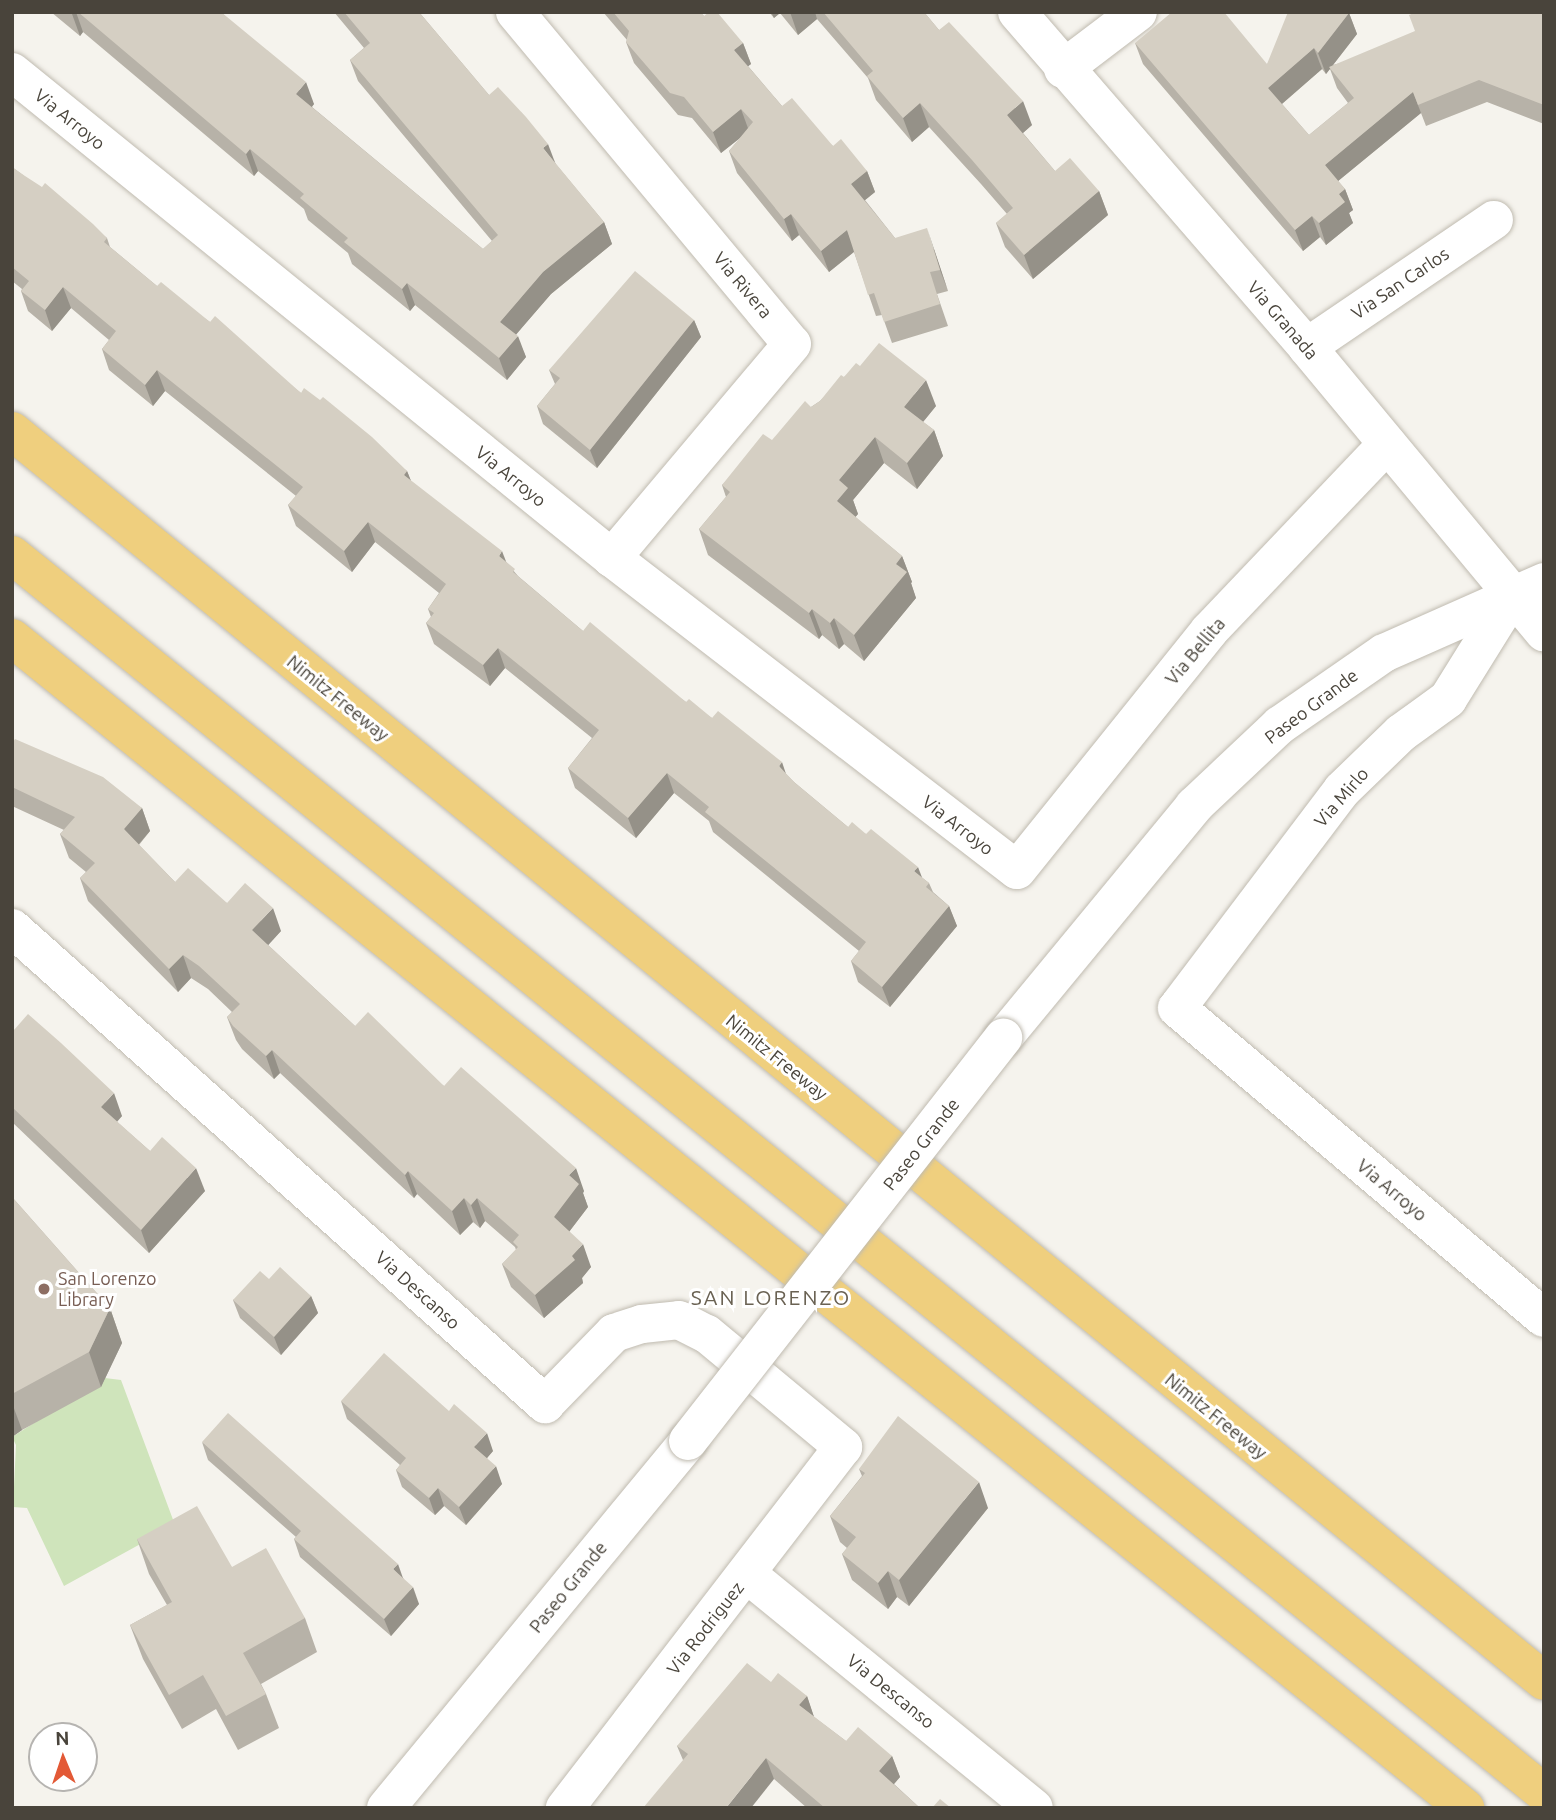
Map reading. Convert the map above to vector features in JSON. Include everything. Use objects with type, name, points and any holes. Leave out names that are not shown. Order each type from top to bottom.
[{"type":"highway","name":"Nimitz Freeway","points":[[12,431],[1544,1681]]},
{"type":"highway","points":[[12,555],[1544,1793]]},
{"type":"highway","points":[[12,638],[1465,1808]]},
{"type":"street","name":"Via Rivera","points":[[515,12],[792,344],[612,558]]},
{"type":"street","name":"Via Granada","points":[[1017,12],[1063,69],[1307,347],[1387,444],[1528,589],[1544,632]]},
{"type":"street","points":[[1063,69],[1138,12]]},
{"type":"street","name":"Via Arroyo","points":[[12,72],[612,558],[1017,870]]},
{"type":"street","name":"Via San Carlos","points":[[1307,347],[1493,220]]},
{"type":"street","name":"Via Bellita","points":[[1017,870],[1209,631],[1387,444]]},
{"type":"street","name":"Via Mirlo","points":[[1177,1008],[1342,790],[1401,733],[1448,699],[1528,589]]},
{"type":"street","name":"Paseo Grande","points":[[386,1808],[688,1441],[1003,1038],[1195,806],[1280,725],[1384,653],[1528,589]]},
{"type":"street","name":"Via Descanso","points":[[12,928],[545,1404],[614,1333],[642,1324],[678,1320],[707,1334],[843,1447]]},
{"type":"street","name":"Via Arroyo","points":[[1177,1008],[1544,1318]]},
{"type":"street","name":"Via Rodriguez","points":[[565,1808],[843,1447]]},
{"type":"street","name":"Via Descanso","points":[[747,1574],[1034,1808]]},
{"type":"street","points":[[417,1771],[423,1808]]},
{"type":"green space","points":[[105,1378],[121,1380],[175,1525],[64,1586],[27,1508],[13,1507],[16,1445],[12,1437]]},
{"type":"building","points":[[78,12],[221,12],[306,82],[296,94],[483,249],[498,235],[350,60],[370,43],[344,12],[419,12],[489,95],[498,87],[526,117],[548,144],[543,148],[604,222],[543,272],[500,322],[518,336],[499,358],[407,283],[402,289],[344,242],[348,238],[300,198],[304,194],[250,149],[246,154]]},
{"type":"building","points":[[613,12],[700,12],[704,16],[709,12],[717,12],[743,43],[734,50],[782,106],[792,98],[833,146],[841,139],[867,171],[851,184],[895,238],[927,228],[940,270],[930,272],[940,304],[884,322],[874,293],[868,295],[847,230],[821,251],[791,214],[784,219],[729,151],[753,122],[741,109],[713,132],[684,97],[670,93],[626,42],[629,31]]},
{"type":"building","points":[[823,12],[924,12],[939,30],[949,22],[1023,101],[1007,115],[1055,171],[1070,158],[1099,191],[1024,255],[996,223],[1013,208],[920,103],[903,118],[867,76],[873,71]]},
{"type":"building","points":[[1172,12],[1224,12],[1267,64],[1288,12],[1349,13],[1318,53],[1314,48],[1268,88],[1309,135],[1354,98],[1329,67],[1415,31],[1409,15],[1416,12],[1544,12],[1544,105],[1479,80],[1418,105],[1413,92],[1325,165],[1345,189],[1339,194],[1345,202],[1319,223],[1312,216],[1295,230],[1135,43]]},
{"type":"building","points":[[12,167],[42,187],[45,183],[107,238],[104,242],[157,286],[161,282],[210,322],[215,316],[301,393],[304,388],[320,400],[323,397],[372,437],[407,471],[404,475],[502,551],[499,556],[515,569],[513,572],[583,631],[590,622],[686,702],[689,699],[712,718],[718,711],[782,762],[779,766],[794,782],[848,827],[852,822],[866,834],[871,829],[918,867],[914,871],[929,883],[926,887],[949,906],[882,987],[851,961],[866,942],[705,812],[709,807],[667,773],[628,818],[568,768],[599,730],[498,648],[483,665],[426,623],[434,613],[428,609],[446,584],[368,522],[344,551],[288,505],[303,487],[157,370],[145,385],[102,349],[116,331],[63,287],[45,310],[21,291],[29,281],[12,267]]},
{"type":"building","points":[[635,271],[694,320],[590,450],[537,406],[560,378],[549,370]]},
{"type":"building","points":[[879,343],[926,380],[904,407],[934,430],[907,463],[875,437],[839,480],[848,488],[837,501],[902,556],[896,564],[907,572],[854,635],[834,618],[830,623],[812,609],[809,613],[699,529],[730,492],[722,485],[763,434],[772,440],[805,401],[811,407],[820,401],[841,375],[844,377],[856,363],[860,366]]},
{"type":"building","points":[[15,739],[103,777],[142,808],[124,829],[175,882],[188,868],[227,903],[245,883],[273,908],[252,930],[355,1026],[368,1012],[444,1086],[461,1067],[576,1168],[569,1175],[579,1184],[554,1217],[583,1244],[572,1256],[575,1260],[535,1295],[502,1264],[518,1247],[513,1242],[519,1235],[477,1198],[471,1205],[464,1198],[452,1211],[408,1171],[405,1175],[272,1050],[266,1056],[233,1026],[227,1017],[240,1004],[199,966],[183,955],[169,969],[80,878],[95,863],[60,834],[75,817],[12,787],[12,744]]},
{"type":"building","points":[[28,1014],[114,1093],[101,1107],[150,1151],[162,1137],[196,1168],[141,1230],[12,1107],[12,1028],[14,1030]]},
{"type":"building","name":"San Lorenzo Library","points":[[12,1197],[110,1308],[89,1352],[12,1394]]},
{"type":"building","points":[[280,1267],[311,1296],[274,1337],[233,1300],[260,1271],[269,1279]]},
{"type":"building","points":[[384,1353],[449,1411],[454,1404],[487,1433],[474,1447],[496,1466],[459,1507],[438,1488],[429,1498],[396,1470],[406,1458],[341,1401]]},
{"type":"building","points":[[228,1413],[398,1564],[393,1569],[413,1587],[384,1619],[294,1539],[301,1531],[202,1442]]},
{"type":"building","points":[[898,1416],[979,1482],[899,1580],[888,1571],[878,1583],[842,1554],[856,1537],[830,1516],[865,1473],[859,1469]]},
{"type":"building","points":[[197,1506],[232,1567],[266,1548],[305,1618],[243,1653],[266,1694],[226,1716],[203,1675],[169,1695],[130,1625],[172,1602],[137,1539]]},
{"type":"building","points":[[747,1663],[771,1682],[778,1673],[807,1696],[799,1705],[846,1741],[858,1727],[892,1756],[879,1771],[920,1808],[825,1808],[766,1758],[726,1808],[643,1808],[688,1754],[677,1746]]},
{"type":"building","points":[[940,1799],[951,1808],[932,1808]]},
{"type":"place","name":"San Lorenzo Library","points":[[44,1289]]},
{"type":"district","name":"SAN LORENZO","points":[[771,1297]]}]
